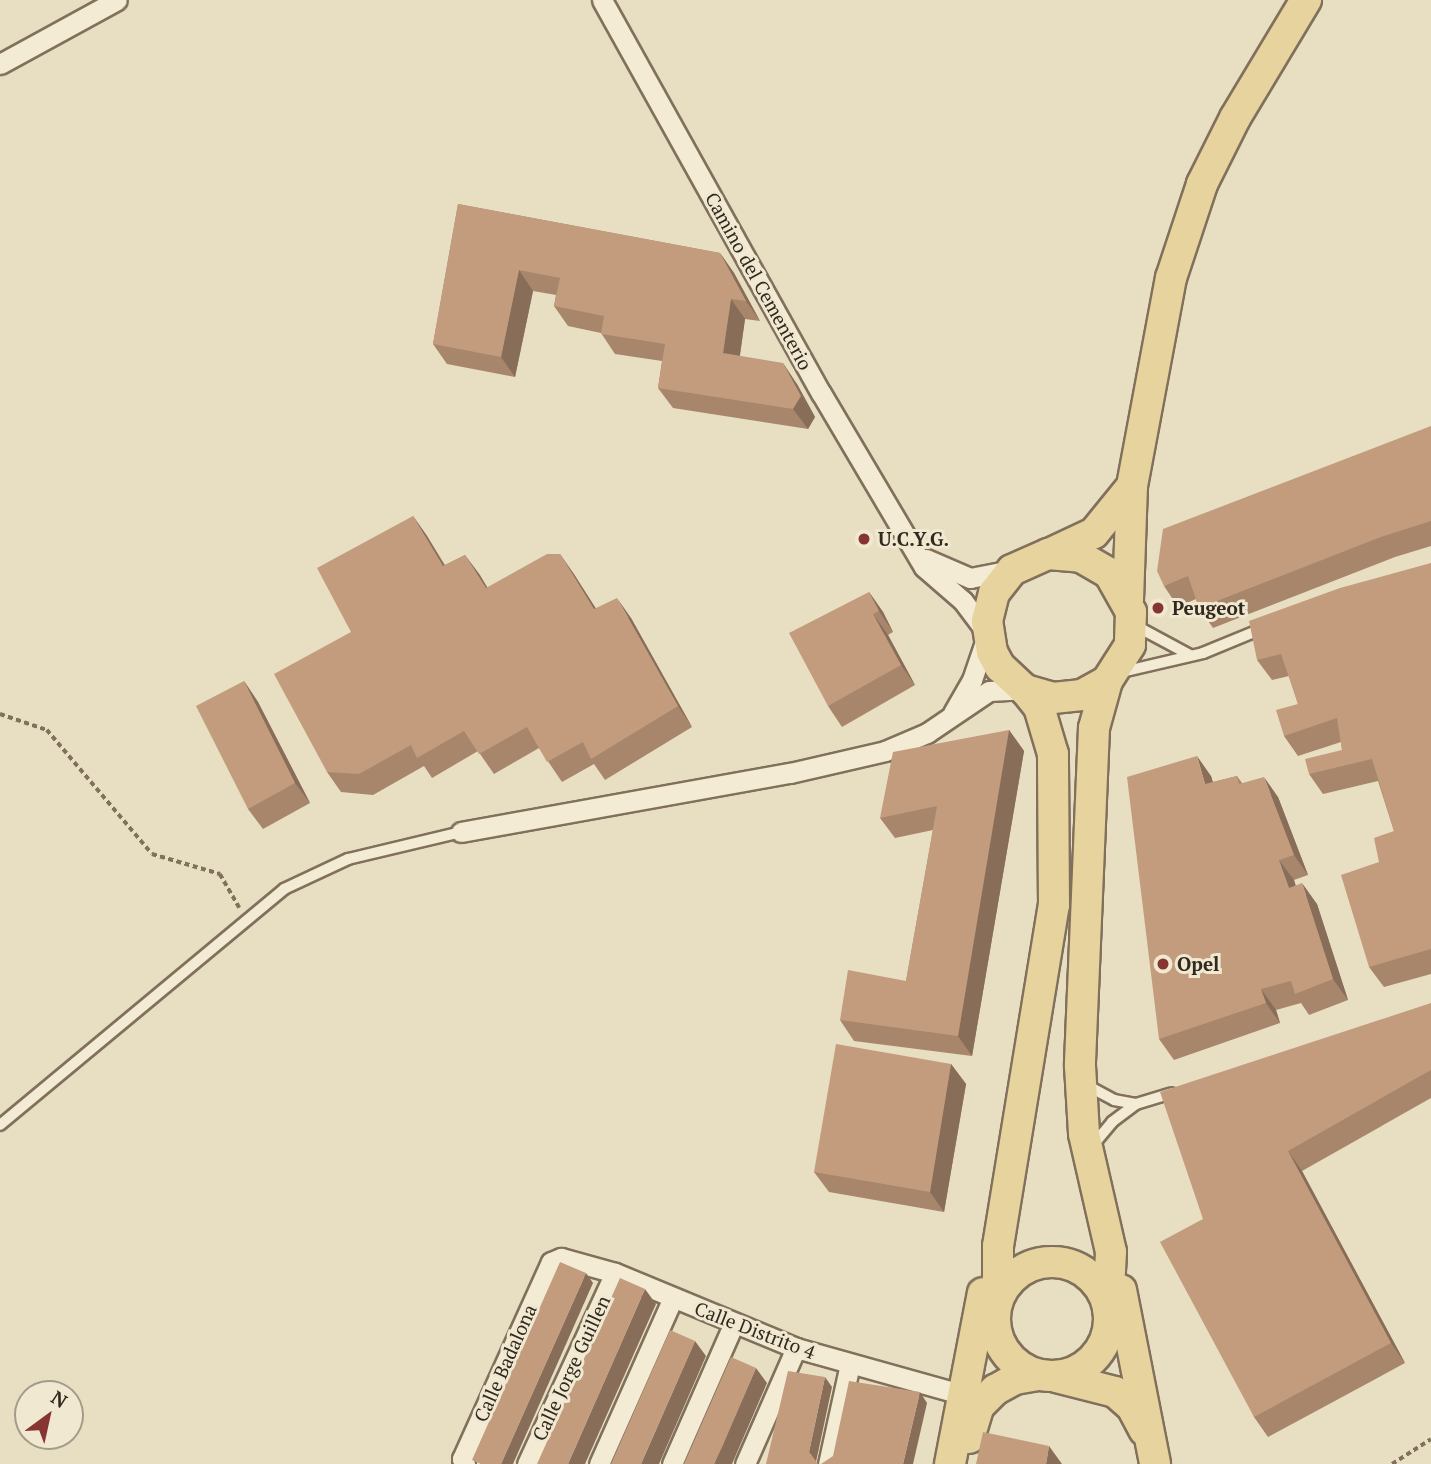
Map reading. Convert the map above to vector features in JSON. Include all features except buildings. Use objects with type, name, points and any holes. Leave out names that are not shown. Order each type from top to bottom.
[{"type":"main road","points":[[1154,1459],[1089,1158],[1080,1076],[1094,728],[1108,680],[1121,665],[1130,612],[1132,486],[1171,278],[1202,184],[1241,108],[1306,0]]},
{"type":"main road","points":[[1132,486],[1094,533],[1012,570],[994,593],[987,635],[1000,667],[1024,689],[1043,715],[1053,754],[1054,905],[1040,1011],[998,1246],[996,1310],[1007,1355],[1046,1376],[1103,1387],[1125,1398],[1138,1415],[1154,1459]]},
{"type":"main road","points":[[1048,554],[1065,553],[1096,563],[1115,579],[1130,612]]},
{"type":"main road","points":[[1024,689],[1067,698],[1108,680]]},
{"type":"main road","points":[[950,1464],[986,1276],[998,1246]]},
{"type":"main road","points":[[963,1464],[979,1406],[1015,1378],[1046,1376],[1082,1368],[1101,1349],[1108,1309],[1111,1252]]},
{"type":"main road","points":[[964,1395],[975,1378],[996,1310],[1018,1273],[1049,1262],[1065,1264],[1087,1275],[1103,1294],[1108,1309]]},
{"type":"street","points":[[0,64],[117,0]]},
{"type":"street","name":"Camino del Cementerio","points":[[602,0],[828,405],[924,567],[974,612],[987,635]]},
{"type":"street","points":[[921,558],[970,579],[1012,570]]},
{"type":"street","points":[[950,717],[972,680],[987,635]]},
{"type":"street","points":[[461,832],[804,770],[885,751],[950,717],[989,691],[1024,689]]},
{"type":"street","name":"Calle Distrito 4","points":[[551,1262],[561,1258],[615,1273],[733,1325],[796,1348],[964,1395]]},
{"type":"street","name":"Calle Badalona","points":[[465,1464],[462,1459],[551,1262]]},
{"type":"street","name":"Calle Jorge Guillen","points":[[527,1464],[615,1273]]},
{"type":"street","points":[[599,1464],[673,1298]]},
{"type":"street","points":[[672,1464],[733,1325]]},
{"type":"street","points":[[746,1464],[796,1348]]},
{"type":"street","points":[[828,1464],[850,1364]]},
{"type":"lane","points":[[1130,612],[1191,655]]},
{"type":"lane","points":[[1108,680],[1137,666],[1191,655],[1279,622]]},
{"type":"lane","points":[[0,1125],[284,890],[334,864],[461,832]]},
{"type":"lane","points":[[1080,1076],[1104,1096],[1136,1104]]},
{"type":"lane","points":[[1089,1158],[1105,1129],[1136,1104],[1187,1087]]},
{"type":"path","points":[[0,714],[47,730],[152,854],[220,874],[245,920]]},
{"type":"path","points":[[1392,1464],[1431,1439]]},
{"type":"place","name":"U.C.Y.G.","points":[[864,539]]},
{"type":"place","name":"Peugeot","points":[[1158,608]]},
{"type":"place","name":"Opel","points":[[1163,964]]}]
